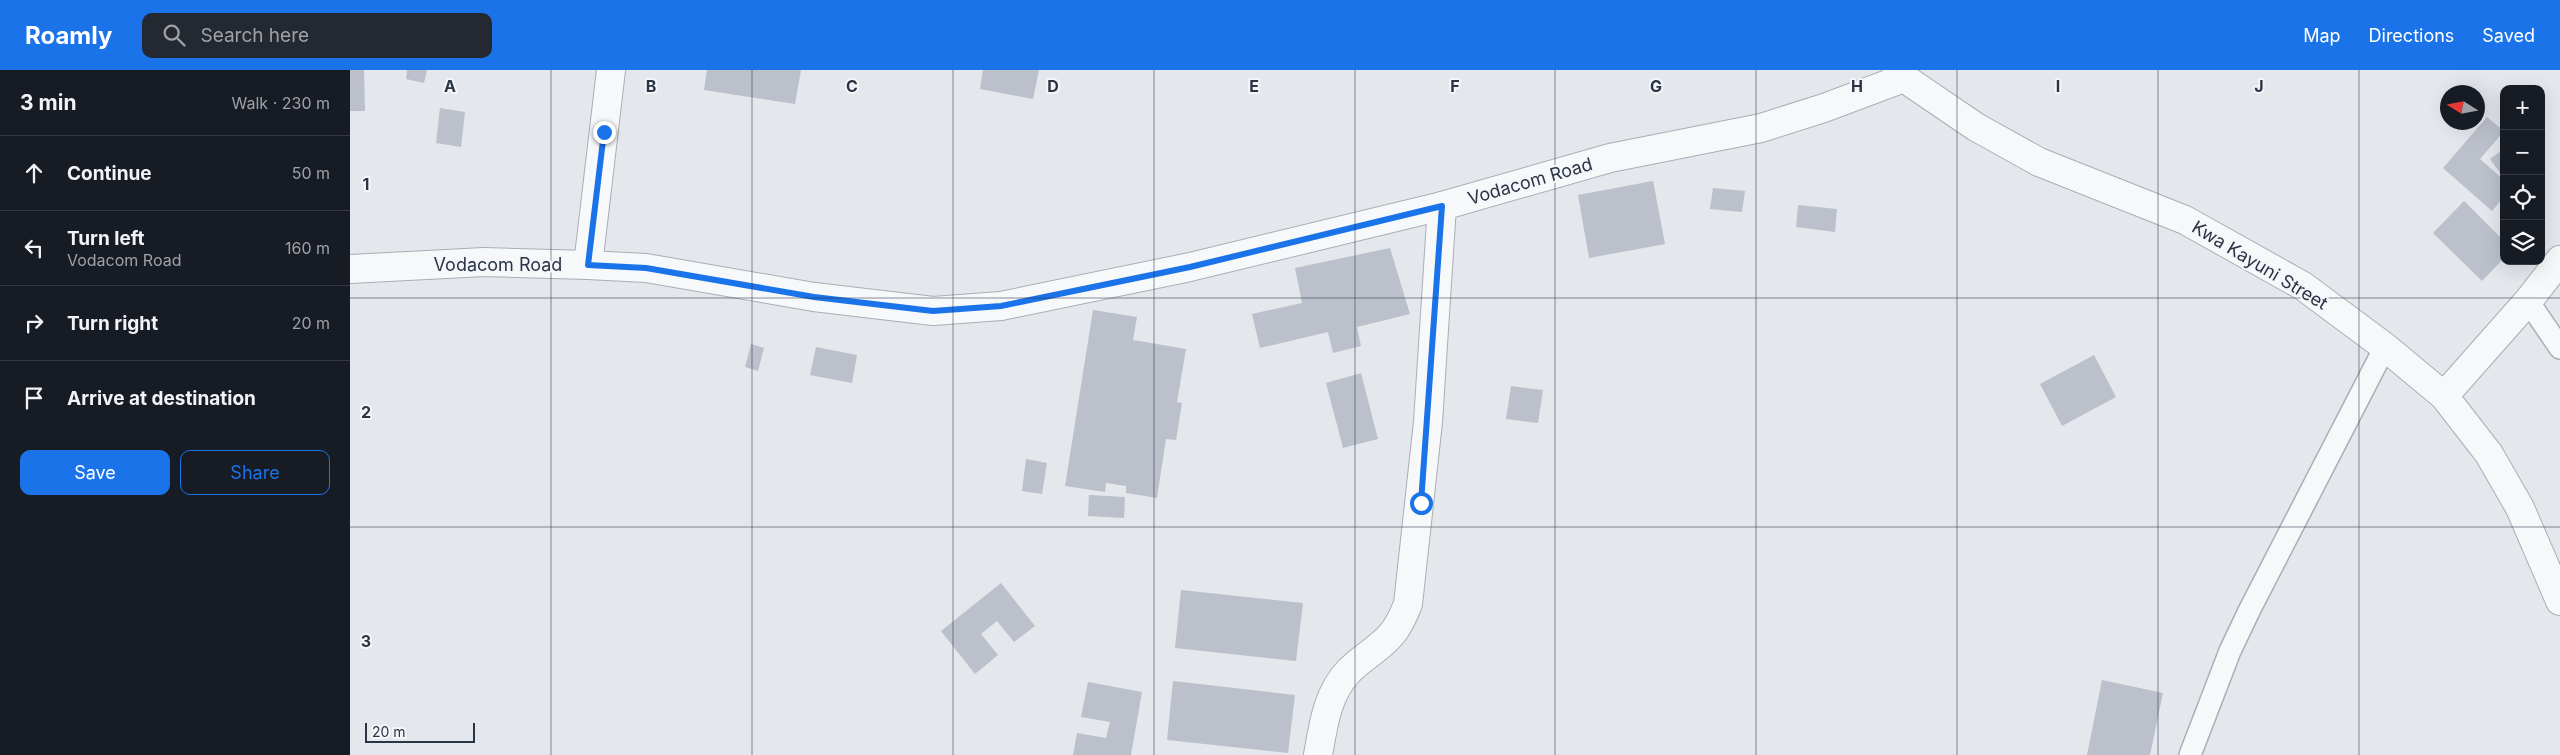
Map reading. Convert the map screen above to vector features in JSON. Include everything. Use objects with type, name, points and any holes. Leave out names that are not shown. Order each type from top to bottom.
[{"type":"street","points":[[588,265],[610,70]]},
{"type":"street","name":"Vodacom Road","points":[[350,269],[484,262],[646,268],[814,297],[933,311],[1001,306],[1190,267],[1442,206],[1610,158],[1761,128],[1824,108],[1900,74]]},
{"type":"street","name":"Kwa Kayuni Street","points":[[1900,74],[1976,128],[2039,162],[2185,220],[2303,286],[2385,347],[2444,396],[2489,454],[2520,508],[2560,602]]},
{"type":"street","points":[[1318,755],[1323,725],[1333,695],[1347,673],[1384,641],[1398,626],[1408,604],[1426,440],[1442,206]]},
{"type":"street","points":[[2444,396],[2528,302],[2560,260]]},
{"type":"lane","points":[[2528,302],[2560,348]]},
{"type":"lane","points":[[2190,755],[2242,626],[2385,347]]},
{"type":"building","points":[[350,70],[364,70],[365,111],[350,111]]},
{"type":"building","points":[[407,70],[427,70],[424,83],[406,79]]},
{"type":"building","points":[[707,70],[801,70],[795,104],[704,90]]},
{"type":"building","points":[[983,70],[1039,70],[1033,99],[980,89]]},
{"type":"building","points":[[440,108],[465,112],[461,147],[436,143]]},
{"type":"building","points":[[2487,117],[2500,128],[2500,136],[2480,159],[2500,176],[2500,202],[2492,211],[2443,168],[2476,130],[2485,130],[2485,119]]},
{"type":"building","points":[[2500,152],[2500,173],[2490,159]]},
{"type":"building","points":[[1653,181],[1665,244],[1589,258],[1578,195]]},
{"type":"building","points":[[1713,188],[1745,191],[1742,212],[1710,209]]},
{"type":"building","points":[[2464,201],[2500,237],[2500,262],[2482,281],[2433,233]]},
{"type":"building","points":[[1798,205],[1837,209],[1835,232],[1796,227]]},
{"type":"building","points":[[1390,248],[1410,314],[1357,327],[1361,346],[1333,353],[1328,332],[1260,348],[1252,314],[1302,303],[1295,268]]},
{"type":"building","points":[[1093,310],[1137,317],[1133,340],[1186,349],[1177,402],[1182,403],[1176,440],[1166,439],[1157,498],[1126,493],[1126,486],[1106,483],[1105,492],[1065,486]]},
{"type":"building","points":[[751,344],[764,348],[758,371],[745,367]]},
{"type":"building","points":[[816,347],[857,355],[852,383],[810,375]]},
{"type":"building","points":[[2094,355],[2116,397],[2062,426],[2040,384]]},
{"type":"building","points":[[1361,373],[1378,439],[1343,448],[1326,383]]},
{"type":"building","points":[[1511,386],[1543,390],[1538,423],[1506,419]]},
{"type":"building","points":[[1026,459],[1047,463],[1042,494],[1022,491]]},
{"type":"building","points":[[1089,495],[1125,497],[1124,518],[1088,516]]},
{"type":"building","points":[[1001,583],[1035,626],[1014,642],[997,621],[981,634],[998,655],[975,674],[941,631]]},
{"type":"building","points":[[1181,590],[1303,603],[1296,661],[1175,648]]},
{"type":"building","points":[[2102,680],[2163,693],[2150,755],[2087,755]]},
{"type":"building","points":[[1173,681],[1295,695],[1288,753],[1167,740]]},
{"type":"building","points":[[1088,682],[1142,692],[1131,755],[1073,755],[1077,733],[1106,738],[1110,722],[1081,717]]},
{"type":"route","points":[[604,132],[588,265],[646,268],[814,297],[933,311],[1001,306],[1190,267],[1442,206],[1438,286],[1421,503]]}]
